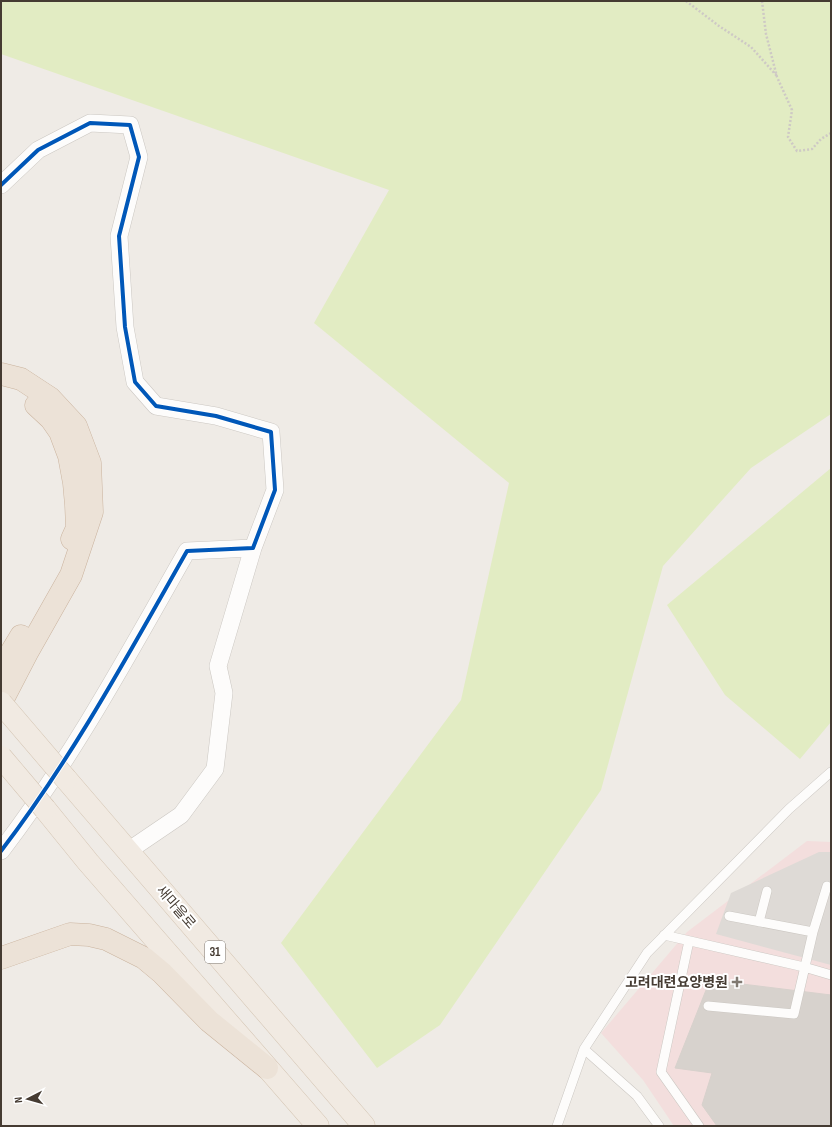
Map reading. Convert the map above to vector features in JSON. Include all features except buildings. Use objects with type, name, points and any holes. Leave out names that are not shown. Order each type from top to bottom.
[{"type":"highway","points":[[1,374],[21,379],[50,398],[76,426],[90,463],[92,512],[71,575],[28,651],[1,703]]},
{"type":"highway","points":[[1,386],[21,392],[46,415],[60,432],[69,456],[74,483],[77,528],[52,584],[1,669]]},
{"type":"highway","points":[[1,958],[70,934],[89,935],[106,939],[144,958],[162,973],[208,1022],[267,1068]]},
{"type":"main road","name":"새마을로","points":[[1,703],[364,1126]]},
{"type":"main road","points":[[1,757],[88,862],[318,1126]]},
{"type":"street","points":[[1,185],[38,150],[90,123],[130,125],[139,157],[119,236],[125,327],[135,382],[156,406],[216,416],[271,432],[275,490],[253,548],[218,666],[224,693],[214,769],[181,815],[128,851]]},
{"type":"street","points":[[1,851],[23,823],[88,724],[187,551],[253,548]]},
{"type":"lane","points":[[557,1126],[584,1049],[647,953],[789,809],[831,772]]},
{"type":"lane","points":[[708,1006],[794,1014],[812,932],[827,886]]},
{"type":"lane","points":[[759,922],[767,891]]},
{"type":"lane","points":[[729,916],[812,932]]},
{"type":"lane","points":[[664,935],[804,967],[831,975]]},
{"type":"lane","points":[[689,941],[661,1072],[699,1126]]},
{"type":"lane","points":[[584,1049],[637,1096],[659,1126]]},
{"type":"path","points":[[686,1],[719,26],[751,47],[777,77]]},
{"type":"path","points":[[762,1],[766,34],[777,77],[792,110],[788,137],[797,151],[812,149],[821,139],[831,133]]},
{"type":"shaded area","name":"고려대련요양병원","points":[[807,841],[831,842],[831,1126],[674,1126],[643,1080],[601,1033],[687,932]]},
{"type":"shaded area","points":[[819,852],[831,852],[831,965],[716,934],[731,893]]},
{"type":"green space","points":[[1,1],[831,1],[831,414],[751,468],[663,566],[601,790],[440,1025],[377,1068],[281,943],[461,700],[509,483],[314,323],[389,190],[1,54]]},
{"type":"green space","points":[[831,468],[831,722],[800,759],[725,695],[667,605]]},
{"type":"cycle path","points":[[1,185],[38,150],[90,123],[130,125],[139,157],[119,236],[125,327],[135,382],[156,406],[216,416],[271,432],[275,490],[253,548],[187,551],[122,666],[76,742],[52,779],[1,851]]},
{"type":"place","name":"고려대련요양병원","points":[[737,982]]}]
